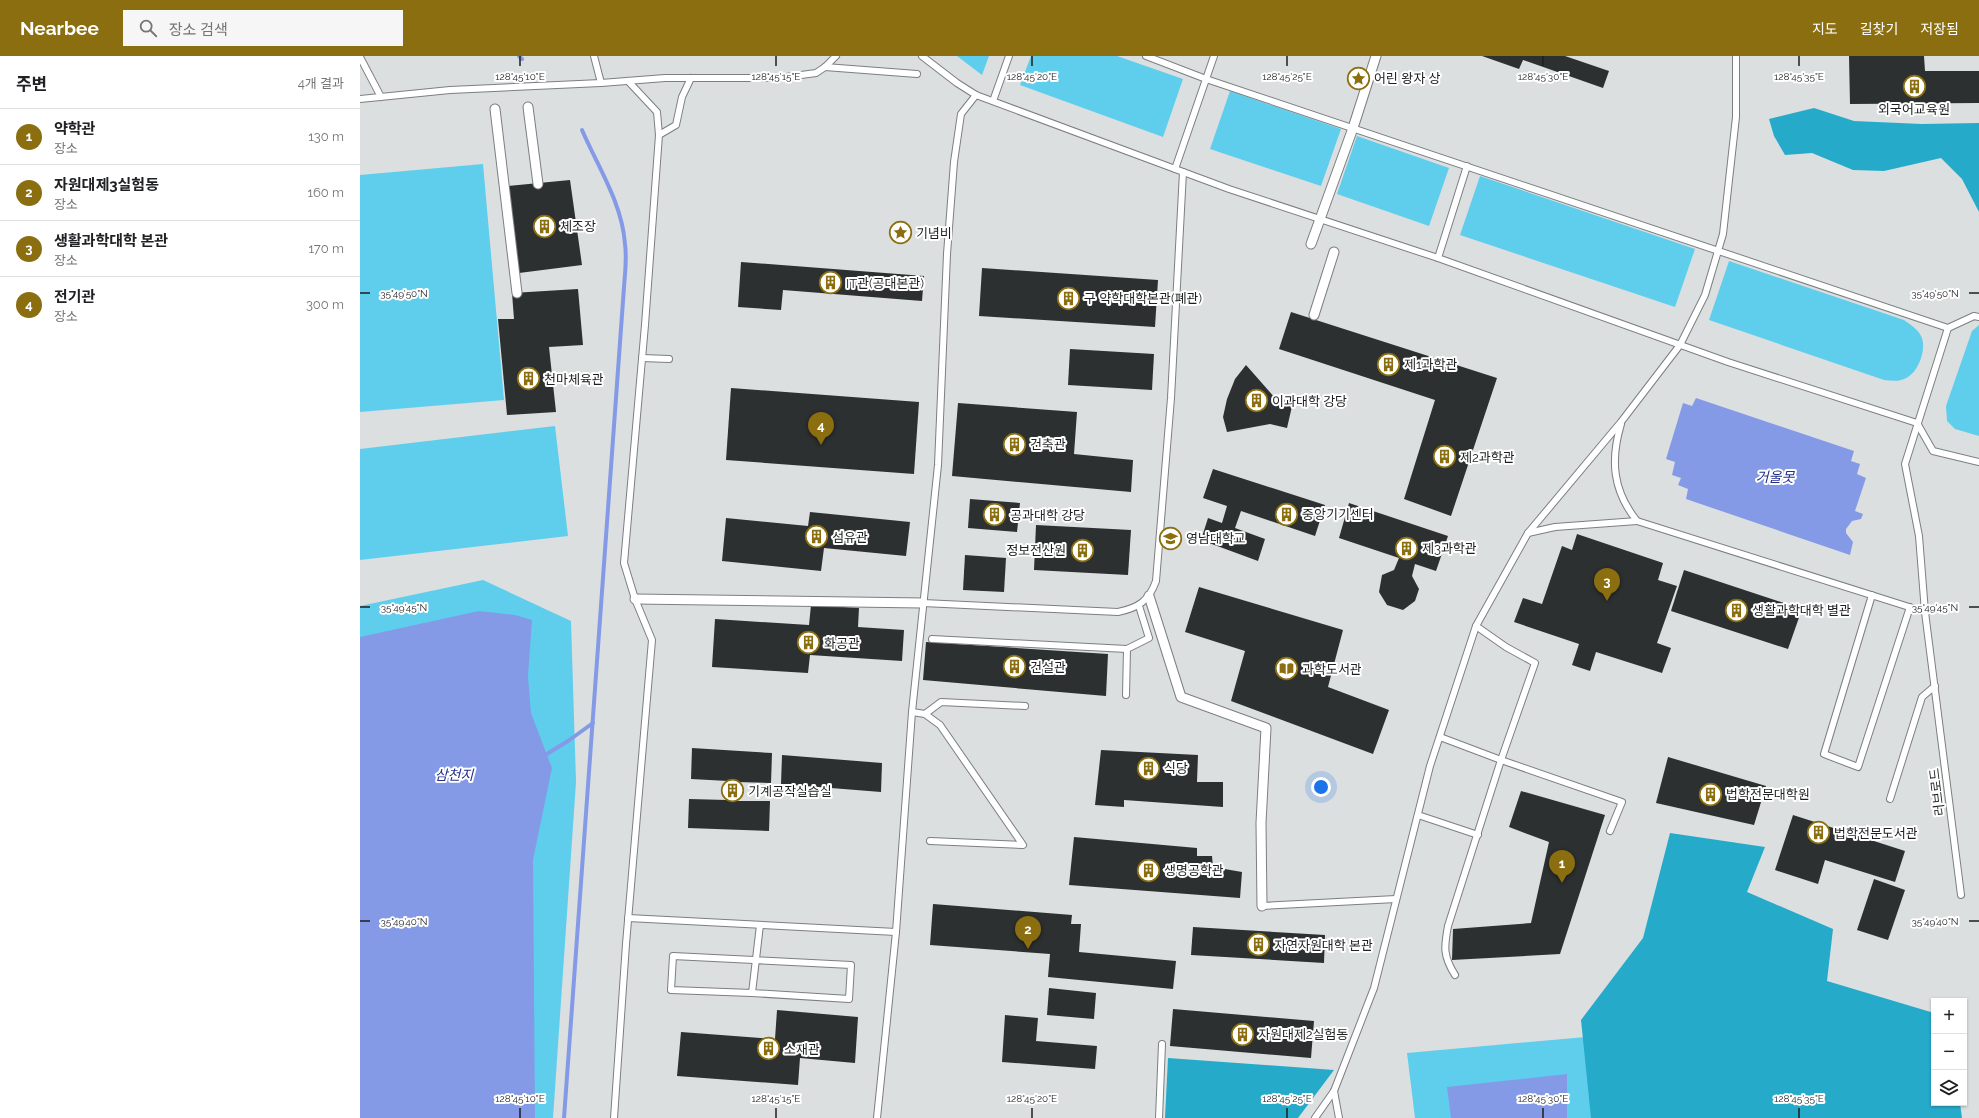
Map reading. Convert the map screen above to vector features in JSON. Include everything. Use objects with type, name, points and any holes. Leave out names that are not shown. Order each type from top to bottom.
[{"type":"street","points":[[1312,244],[1353,128],[1376,56]]},
{"type":"street","points":[[528,107],[538,184]]},
{"type":"street","points":[[495,109],[517,293]]},
{"type":"street","points":[[1314,315],[1334,252]]},
{"type":"street","points":[[1149,596],[1181,697],[1266,728],[1261,823],[1262,906]]},
{"type":"street","points":[[635,599],[923,603]]},
{"type":"lane","points":[[360,56],[381,97]]},
{"type":"lane","points":[[594,56],[601,83]]},
{"type":"lane","points":[[360,99],[450,90],[601,83],[665,78],[779,78],[816,73],[825,67],[836,56]]},
{"type":"lane","points":[[922,56],[957,83],[976,95],[1229,189],[1438,258],[1680,345],[1917,423],[1933,451],[1979,462]]},
{"type":"lane","points":[[994,101],[1009,56]]},
{"type":"lane","points":[[1146,56],[1206,79],[1646,227],[1720,250],[1948,328],[1974,316],[1979,317]]},
{"type":"lane","points":[[1175,169],[1214,56]]},
{"type":"lane","points":[[1315,1118],[1334,1090],[1374,988],[1418,815],[1440,737],[1476,626],[1528,533],[1621,422],[1680,345],[1705,295],[1720,250],[1736,117],[1736,56]]},
{"type":"lane","points":[[825,67],[917,74]]},
{"type":"lane","points":[[659,135],[676,125],[682,97],[691,78]]},
{"type":"lane","points":[[614,1118],[628,918],[652,640],[635,599],[624,564],[659,135],[657,112],[628,81]]},
{"type":"lane","points":[[877,1118],[896,932],[912,712],[938,465],[947,254],[956,148],[961,114],[976,95]]},
{"type":"lane","points":[[1438,258],[1467,166]]},
{"type":"lane","points":[[923,603],[1118,612],[1139,606],[1149,596],[1156,581],[1170,414],[1183,172]]},
{"type":"lane","name":"러브로드","points":[[1948,328],[1905,464],[1919,536],[1925,612],[1961,895]]},
{"type":"lane","points":[[642,358],[669,359]]},
{"type":"lane","points":[[1621,422],[1615,444],[1615,472],[1627,508],[1637,520]]},
{"type":"lane","points":[[1528,533],[1555,527],[1637,520],[1925,612]]},
{"type":"lane","points":[[1872,595],[1824,754],[1858,767],[1910,607]]},
{"type":"lane","points":[[932,638],[1127,649],[1148,638],[1139,606]]},
{"type":"lane","points":[[1455,975],[1446,960],[1444,944],[1448,926],[1501,760],[1535,662],[1506,647],[1476,626]]},
{"type":"lane","points":[[1126,695],[1127,649]]},
{"type":"lane","points":[[1890,799],[1922,697],[1935,686]]},
{"type":"lane","points":[[925,714],[941,702],[1025,706]]},
{"type":"lane","points":[[912,712],[925,714],[940,725],[1023,845],[930,841]]},
{"type":"lane","points":[[1440,737],[1622,802],[1610,831]]},
{"type":"lane","points":[[1418,815],[1478,835]]},
{"type":"lane","points":[[1262,906],[1396,899]]},
{"type":"lane","points":[[628,918],[896,932]]},
{"type":"lane","points":[[752,993],[760,925]]},
{"type":"lane","points":[[673,956],[851,965],[849,998],[752,993],[671,990],[673,956]]},
{"type":"lane","points":[[1159,1118],[1162,1044]]},
{"type":"lane","points":[[1334,1090],[1339,1118]]},
{"type":"shaded area","points":[[957,56],[989,56],[982,75]]},
{"type":"shaded area","points":[[1031,56],[1117,56],[1183,79],[1163,137],[1020,85]]},
{"type":"shaded area","points":[[1230,91],[1341,129],[1321,186],[1210,149]]},
{"type":"shaded area","points":[[1814,108],[1854,121],[1922,124],[1979,123],[1979,212],[1962,179],[1941,158],[1884,171],[1853,170],[1812,153],[1785,155],[1774,136],[1769,119]]},
{"type":"shaded area","points":[[1357,136],[1449,168],[1429,226],[1337,194]]},
{"type":"shaded area","points":[[483,164],[504,400],[360,412],[360,175]]},
{"type":"shaded area","points":[[1480,176],[1695,249],[1675,307],[1460,235]]},
{"type":"shaded area","points":[[1729,261],[1904,320],[1917,330],[1922,338],[1923,348],[1918,365],[1912,374],[1905,379],[1896,381],[1884,380],[1709,320]]},
{"type":"shaded area","points":[[1979,325],[1979,436],[1955,429],[1947,421],[1946,406],[1972,331]]},
{"type":"shaded area","points":[[555,426],[568,536],[360,560],[360,449]]},
{"type":"shaded area","name":"삼천지","points":[[483,580],[571,621],[576,782],[553,1118],[360,1118],[360,606]]},
{"type":"shaded area","points":[[1670,833],[1765,847],[1747,892],[1833,929],[1827,981],[1931,1012],[1931,1106],[1960,1106],[1962,1118],[1591,1118],[1581,1020],[1643,938]]},
{"type":"shaded area","points":[[1619,1034],[1601,1118],[1415,1118],[1407,1053]]},
{"type":"shaded area","points":[[1168,1058],[1334,1070],[1298,1118],[1165,1118]]},
{"type":"water","name":"거울못","points":[[1696,398],[1854,451],[1851,461],[1860,464],[1857,474],[1866,478],[1855,511],[1863,514],[1861,519],[1852,521],[1846,529],[1846,533],[1853,542],[1850,555],[1686,499],[1688,489],[1678,485],[1681,478],[1672,475],[1675,462],[1666,459],[1683,403],[1692,406]]},
{"type":"water","name":"삼천지","points":[[479,611],[515,615],[532,620],[528,676],[531,713],[552,768],[533,860],[535,1118],[360,1118],[360,637]]},
{"type":"water","points":[[1567,1074],[1567,1118],[1451,1118],[1447,1087]]},
{"type":"building","points":[[1482,56],[1565,56],[1609,71],[1603,88],[1523,60],[1519,69]]},
{"type":"building","name":"외국어교육원","points":[[1849,56],[1924,56],[1925,71],[1979,71],[1979,103],[1850,104]]},
{"type":"building","name":"체조장","points":[[570,180],[582,265],[519,273],[508,186]]},
{"type":"building","name":"IT관(공대본관)","points":[[741,262],[924,276],[922,301],[783,290],[781,310],[738,307]]},
{"type":"building","name":"구 약학대학본관(폐관)","points":[[982,268],[1158,280],[1155,327],[979,316]]},
{"type":"building","name":"천마체육관","points":[[578,289],[583,345],[549,347],[556,412],[507,415],[498,319],[514,319],[512,293]]},
{"type":"building","name":"제1과학관","points":[[1291,312],[1497,378],[1451,516],[1404,499],[1435,400],[1279,349]]},
{"type":"building","points":[[1070,349],[1154,354],[1152,390],[1068,385]]},
{"type":"building","name":"이과대학 강당","points":[[1246,365],[1276,399],[1293,402],[1287,428],[1270,424],[1227,432],[1223,417],[1227,399],[1235,379]]},
{"type":"building","points":[[731,388],[919,402],[914,474],[726,460]]},
{"type":"building","name":"건축관","points":[[958,403],[1077,412],[1074,454],[1133,460],[1131,492],[952,476]]},
{"type":"building","name":"중앙기기센터","points":[[1213,469],[1325,505],[1315,536],[1241,511],[1235,528],[1265,539],[1258,561],[1201,540],[1208,518],[1222,523],[1227,506],[1203,498]]},
{"type":"building","name":"공과대학 강당","points":[[970,499],[1020,503],[1017,532],[968,528]]},
{"type":"building","name":"제3과학관","points":[[1349,503],[1448,536],[1436,571],[1415,564],[1412,576],[1419,589],[1415,601],[1403,610],[1387,605],[1379,592],[1382,575],[1394,570],[1399,558],[1339,538]]},
{"type":"building","name":"섬유관","points":[[810,512],[910,522],[906,556],[824,548],[821,571],[722,561],[726,518],[808,526]]},
{"type":"building","name":"정보전산원","points":[[1036,525],[1131,530],[1128,575],[1034,570]]},
{"type":"building","points":[[1577,534],[1663,563],[1658,580],[1677,586],[1657,643],[1671,648],[1662,673],[1596,652],[1590,671],[1572,665],[1579,644],[1514,622],[1523,598],[1542,604],[1562,546],[1572,550]]},
{"type":"building","points":[[965,555],[1006,558],[1004,592],[963,590]]},
{"type":"building","name":"생활과학대학 별관","points":[[1684,570],[1802,609],[1788,649],[1671,611]]},
{"type":"building","name":"과학도서관","points":[[1199,587],[1343,630],[1328,687],[1389,710],[1373,754],[1231,701],[1245,651],[1185,632]]},
{"type":"building","name":"화공관","points":[[811,605],[859,608],[858,627],[904,630],[902,661],[810,655],[808,673],[712,667],[715,619],[809,625]]},
{"type":"building","name":"건설관","points":[[926,642],[1108,654],[1106,696],[923,680]]},
{"type":"building","name":"기계공작실습실","points":[[692,748],[772,753],[771,783],[737,782],[737,801],[770,801],[769,831],[688,828],[689,799],[727,800],[728,781],[691,779]]},
{"type":"building","name":"식당","points":[[1101,750],[1198,755],[1197,782],[1223,782],[1223,807],[1124,800],[1124,807],[1095,805]]},
{"type":"building","points":[[782,755],[882,763],[881,792],[781,784]]},
{"type":"building","name":"법학전문대학원","points":[[1668,757],[1766,786],[1754,825],[1656,803]]},
{"type":"building","points":[[1521,791],[1605,815],[1560,954],[1452,960],[1453,929],[1531,923],[1549,842],[1509,827]]},
{"type":"building","name":"법학전문도서관","points":[[1793,815],[1905,851],[1895,882],[1825,860],[1818,884],[1775,870]]},
{"type":"building","name":"생명공학관","points":[[1074,837],[1197,848],[1197,856],[1212,856],[1213,867],[1242,872],[1240,898],[1069,885]]},
{"type":"building","points":[[1874,879],[1905,890],[1888,940],[1857,930]]},
{"type":"building","points":[[933,904],[1072,915],[1071,924],[1081,924],[1079,952],[1176,961],[1173,989],[1048,977],[1050,954],[930,945]]},
{"type":"building","name":"자연자원대학 본관","points":[[1193,927],[1325,935],[1324,963],[1191,955]]},
{"type":"building","points":[[1049,988],[1096,993],[1094,1019],[1047,1015]]},
{"type":"building","name":"자원대제2실험동","points":[[1173,1009],[1314,1021],[1311,1058],[1170,1046]]},
{"type":"building","name":"소재관","points":[[777,1010],[858,1017],[855,1063],[800,1058],[798,1085],[677,1076],[681,1032],[775,1039]]},
{"type":"building","points":[[1005,1015],[1038,1018],[1036,1041],[1097,1046],[1095,1069],[1002,1062]]},
{"type":"waterway","points":[[519,56],[522,59]]},
{"type":"waterway","points":[[564,1118],[626,260],[623,229],[619,214],[608,186],[582,130]]},
{"type":"waterway","points":[[542,757],[593,723]]},
{"type":"place","name":"어린 왕자 상","points":[[1358,78]]},
{"type":"place","name":"외국어교육원","points":[[1914,87]]},
{"type":"place","name":"체조장","points":[[545,226]]},
{"type":"place","name":"기념비","points":[[900,233]]},
{"type":"place","name":"IT관(공대본관)","points":[[831,283]]},
{"type":"place","name":"구 약학대학본관(폐관)","points":[[1068,298]]},
{"type":"place","name":"제1과학관","points":[[1388,364]]},
{"type":"place","name":"천마체육관","points":[[528,379]]},
{"type":"place","name":"이과대학 강당","points":[[1256,401]]},
{"type":"place","name":"건축관","points":[[1014,444]]},
{"type":"place","name":"전기관","points":[[821,445]]},
{"type":"place","name":"제2과학관","points":[[1444,457]]},
{"type":"place","name":"중앙기기센터","points":[[1286,514]]},
{"type":"place","name":"공과대학 강당","points":[[994,515]]},
{"type":"place","name":"섬유관","points":[[816,537]]},
{"type":"place","name":"영남대학교","points":[[1170,538]]},
{"type":"place","name":"제3과학관","points":[[1406,548]]},
{"type":"place","name":"정보전산원","points":[[1082,550]]},
{"type":"place","name":"생활과학대학 본관","points":[[1607,601]]},
{"type":"place","name":"생활과학대학 별관","points":[[1736,610]]},
{"type":"place","name":"화공관","points":[[809,643]]},
{"type":"place","name":"건설관","points":[[1015,667]]},
{"type":"place","name":"과학도서관","points":[[1286,669]]},
{"type":"place","name":"식당","points":[[1148,768]]},
{"type":"place","name":"기계공작실습실","points":[[732,791]]},
{"type":"place","name":"법학전문대학원","points":[[1711,794]]},
{"type":"place","name":"법학전문도서관","points":[[1818,833]]},
{"type":"place","name":"생명공학관","points":[[1149,870]]},
{"type":"place","name":"약학관","points":[[1562,883]]},
{"type":"place","name":"자연자원대학 본관","points":[[1258,945]]},
{"type":"place","name":"자원대제3실험동","points":[[1028,949]]},
{"type":"place","name":"자원대제2실험동","points":[[1242,1034]]},
{"type":"place","name":"소재관","points":[[768,1049]]}]
